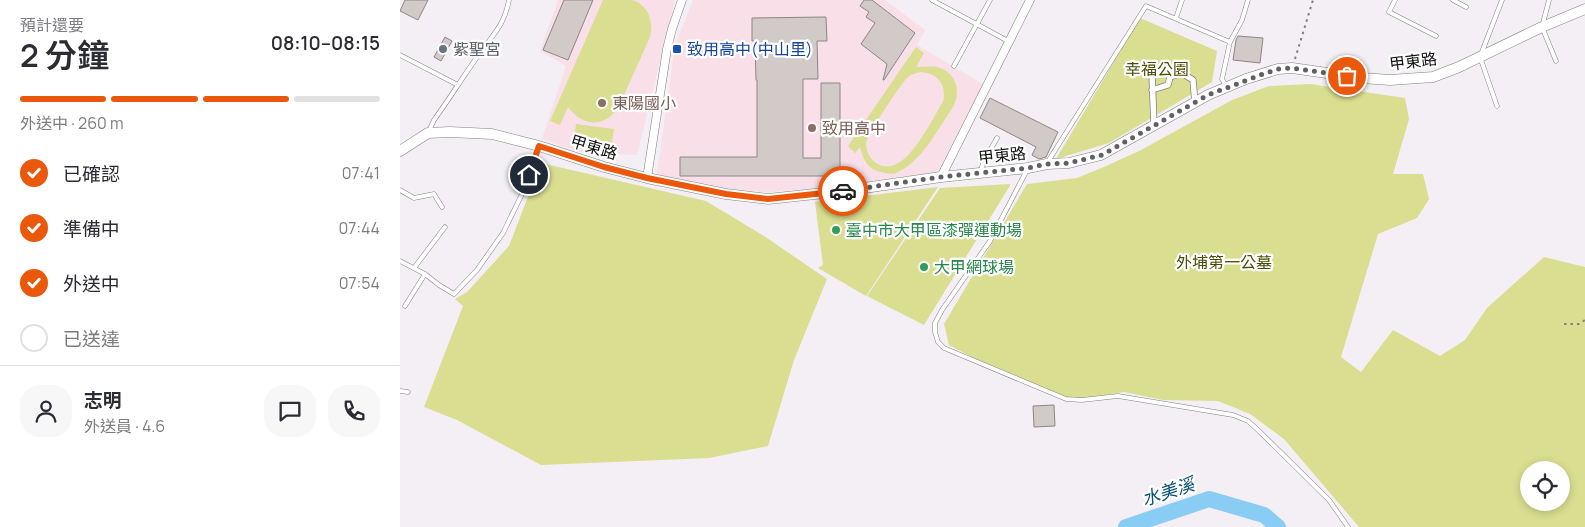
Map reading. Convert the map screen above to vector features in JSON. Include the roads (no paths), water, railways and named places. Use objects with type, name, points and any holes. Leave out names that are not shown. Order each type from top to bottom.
[{"type":"street","points":[[647,178],[667,49],[682,0]]},
{"type":"street","points":[[940,177],[1030,0]]},
{"type":"street","name":"甲東路","points":[[428,133],[492,134],[539,146],[604,167],[726,194],[768,199],[843,191],[940,177],[1069,163],[1102,155],[1208,95],[1270,71],[1292,68],[1362,78],[1411,80],[1433,77],[1480,57],[1542,26],[1585,9]]},
{"type":"street","points":[[1152,90],[1168,84],[1170,77],[1182,73],[1193,80],[1195,103]]},
{"type":"street","points":[[1152,75],[1154,126]]},
{"type":"street","points":[[400,151],[428,133]]},
{"type":"lane","points":[[428,133],[434,120],[480,51],[498,31],[507,14],[509,0]]},
{"type":"lane","points":[[932,0],[1008,41]]},
{"type":"lane","points":[[954,66],[990,0]]},
{"type":"lane","points":[[1176,18],[1182,0]]},
{"type":"lane","points":[[1228,88],[1222,79],[1230,42],[1242,20],[1248,0]]},
{"type":"lane","points":[[1396,0],[1389,12],[1436,36]]},
{"type":"lane","points":[[1453,0],[1466,7]]},
{"type":"lane","points":[[1497,106],[1480,57],[1502,0]]},
{"type":"lane","points":[[1549,0],[1542,26],[1556,61]]},
{"type":"lane","points":[[1047,164],[1146,6],[1230,42]]},
{"type":"lane","points":[[400,55],[458,85]]},
{"type":"lane","points":[[981,173],[983,163],[997,138]]},
{"type":"lane","points":[[400,261],[425,274],[454,294],[477,270],[503,233],[524,190],[539,146]]},
{"type":"lane","points":[[1028,168],[990,241],[935,323],[938,342],[944,348],[1066,399],[1082,400],[1118,396],[1233,415],[1248,422],[1259,431],[1328,500],[1348,527]]},
{"type":"lane","points":[[400,190],[414,198],[434,194],[442,207]]},
{"type":"lane","points":[[414,268],[445,227]]},
{"type":"lane","points":[[405,306],[425,274]]},
{"type":"lane","points":[[400,391],[408,392]]},
{"type":"waterway","name":"水美溪","points":[[1126,527],[1209,499],[1264,515],[1278,527]]},
{"type":"place","name":"紫聖宮","points":[[443,49]]},
{"type":"place","name":"致用高中(中山里)","points":[[677,49]]},
{"type":"place","name":"東陽國小","points":[[602,103]]},
{"type":"place","name":"致用高中","points":[[812,128]]},
{"type":"place","name":"臺中市大甲區漆彈運動場","points":[[836,230]]},
{"type":"place","name":"大甲網球場","points":[[924,267]]},
{"type":"park label","name":"幸福公園","points":[[1157,69]]},
{"type":"park label","name":"外埔第一公墓","points":[[1224,262]]}]
